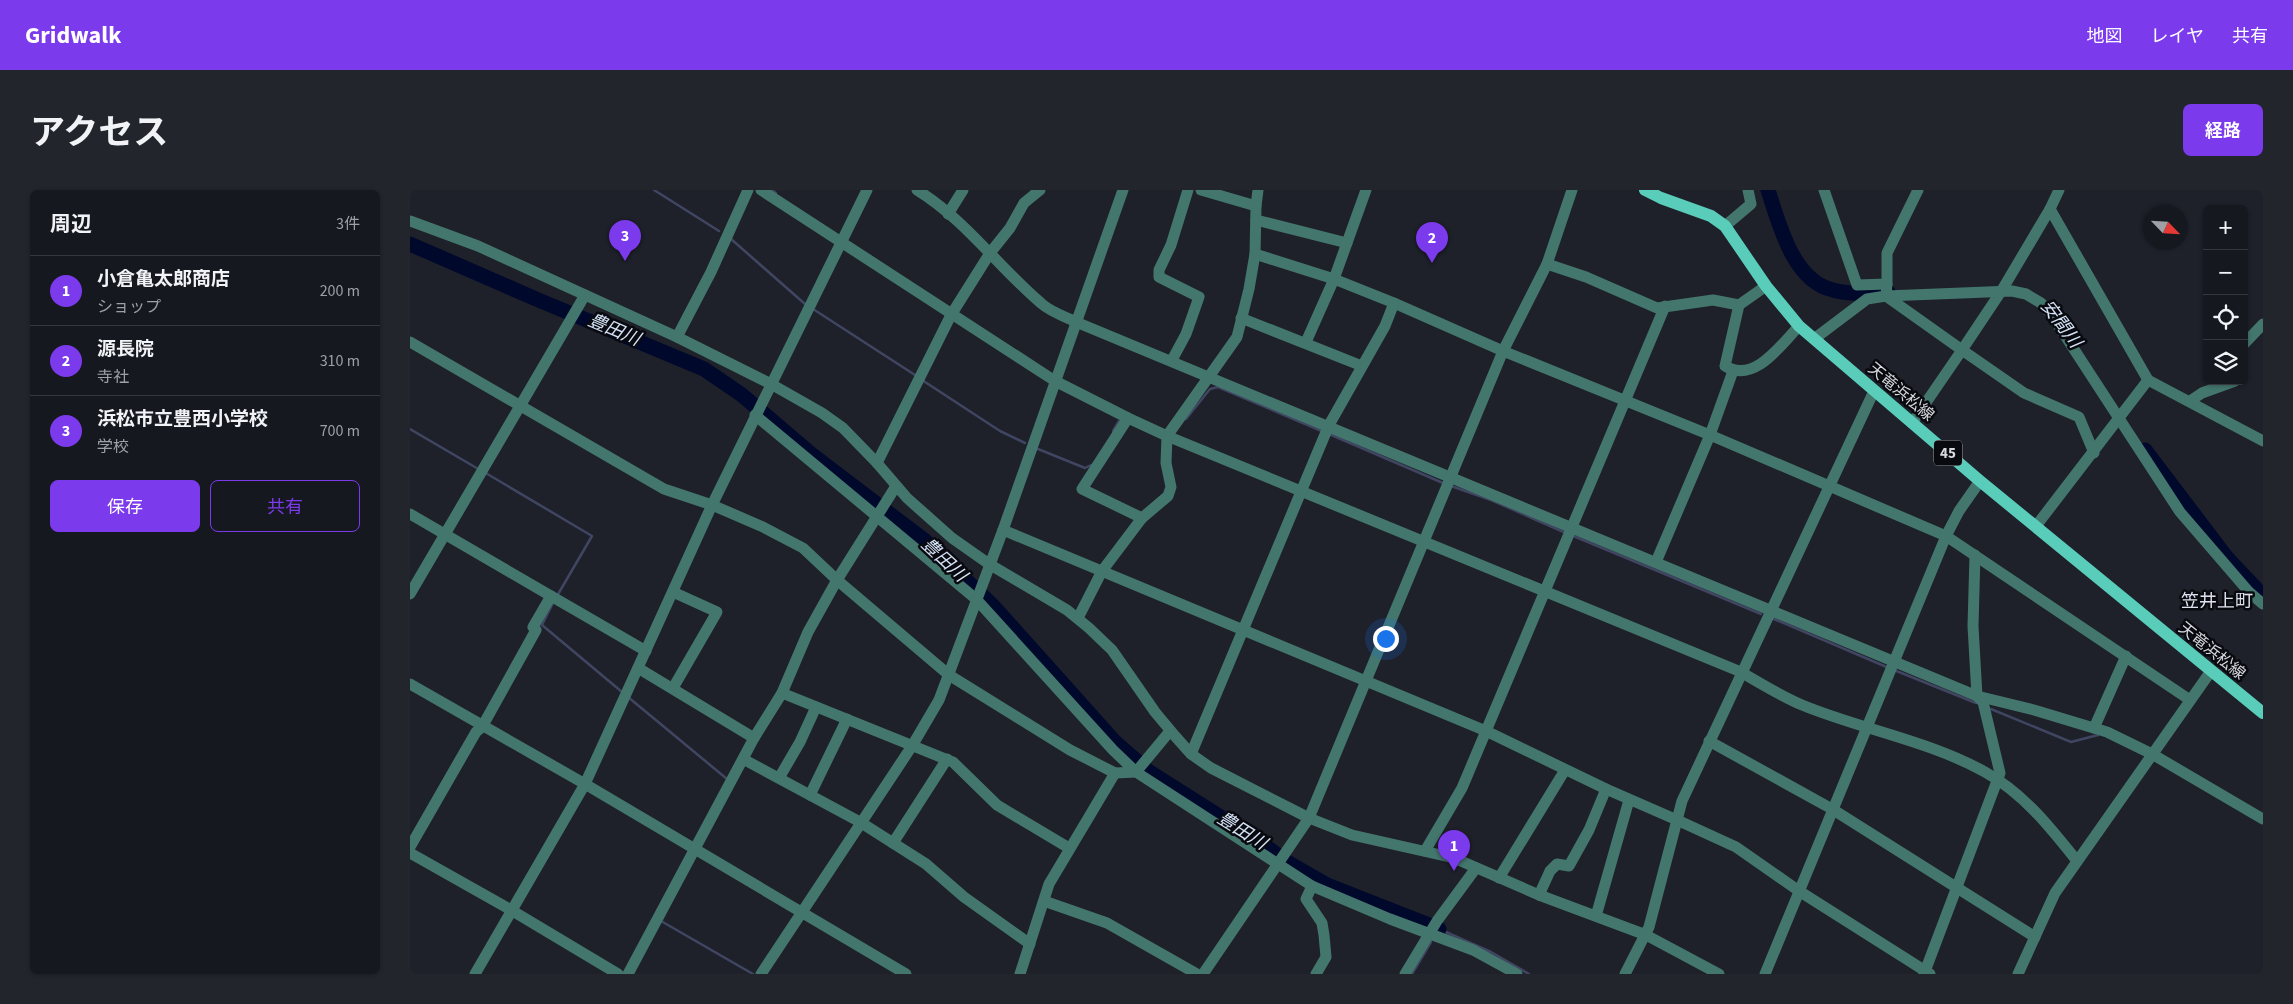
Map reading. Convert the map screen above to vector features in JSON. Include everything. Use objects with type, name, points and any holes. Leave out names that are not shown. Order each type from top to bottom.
[{"type":"main road","name":"天竜浜松線","points":[[1645,190],[1661,198],[1711,216],[1725,226],[1766,286],[1799,326],[1980,481],[2263,713]]},
{"type":"street","points":[[677,337],[711,272],[748,190]]},
{"type":"street","points":[[761,190],[1055,381],[1128,418],[1166,436],[1302,490],[1741,672],[1802,705],[1965,762],[1997,781],[2036,812],[2077,862]]},
{"type":"street","points":[[475,974],[585,784],[712,505],[761,402],[867,190]]},
{"type":"street","points":[[918,190],[982,243],[1044,306],[1076,322],[1172,360],[1327,431],[1449,482],[1571,532],[1656,562],[1771,610],[1892,667],[1977,696],[2034,710],[2107,732],[2152,754],[2263,819]]},
{"type":"street","points":[[948,214],[963,190]]},
{"type":"street","points":[[877,463],[950,314],[990,253],[1010,228],[1024,203],[1040,190]]},
{"type":"street","points":[[762,974],[860,822],[912,746],[936,706],[1003,530],[1123,190]]},
{"type":"street","points":[[1172,360],[1186,334],[1199,297],[1159,277],[1159,270],[1171,245],[1188,190]]},
{"type":"street","points":[[1201,190],[1256,206]]},
{"type":"street","points":[[1078,618],[1102,571],[1142,518],[1168,496],[1171,487],[1166,463],[1166,436],[1237,337],[1255,254],[1258,190]]},
{"type":"street","points":[[1306,342],[1334,279],[1366,190]]},
{"type":"street","points":[[1203,974],[1309,818],[1503,351],[1547,264],[1572,190]]},
{"type":"street","points":[[1725,226],[1751,204],[1748,190]]},
{"type":"street","points":[[1824,190],[1856,285],[1886,291],[2003,288],[2026,294],[2041,303],[2052,314],[2122,416],[2180,512],[2249,592],[2263,604]]},
{"type":"street","points":[[1886,291],[1887,253],[1918,190]]},
{"type":"street","points":[[1912,423],[2003,288],[2050,208],[2058,190]]},
{"type":"street","points":[[2050,208],[2092,284],[2128,341],[2148,380],[2263,441]]},
{"type":"street","points":[[1256,220],[1347,243]]},
{"type":"street","points":[[410,221],[478,246],[677,337],[804,402],[843,428],[923,514],[952,538],[989,564],[1078,618],[1112,650],[1170,731],[1191,754],[1219,773],[1309,818],[1352,836],[1454,858],[1539,895],[1646,935],[1719,974]]},
{"type":"street","points":[[1255,254],[1334,279],[1394,303],[1503,351],[1710,435],[1946,536],[2190,700]]},
{"type":"street","points":[[1547,264],[1586,277],[1658,308],[1713,300],[1739,305]]},
{"type":"street","points":[[1766,286],[1739,305],[1725,366],[1733,371],[1752,369],[1768,358],[1799,326]]},
{"type":"street","points":[[1814,339],[1867,299],[1886,291]]},
{"type":"street","points":[[1886,291],[1962,350],[2024,393],[2079,417],[2084,424],[2094,453]]},
{"type":"street","points":[[410,594],[585,295]]},
{"type":"street","points":[[1191,754],[1327,431],[1385,326],[1394,303]]},
{"type":"street","points":[[1426,851],[1462,788],[1546,592],[1624,400],[1666,306]]},
{"type":"street","points":[[1241,318],[1306,342],[1362,366]]},
{"type":"street","points":[[2248,340],[2263,324]]},
{"type":"street","points":[[410,342],[664,488],[712,505],[763,527],[802,548],[949,675],[1070,750],[1115,772],[1136,772]]},
{"type":"street","points":[[1656,562],[1710,435],[1733,371]]},
{"type":"street","points":[[2036,526],[2094,453],[2148,380]]},
{"type":"street","points":[[2190,401],[2202,393],[2224,385]]},
{"type":"street","points":[[1624,974],[1646,935],[1682,801],[1874,391]]},
{"type":"street","points":[[755,415],[880,512],[977,598],[1113,750],[1136,772],[1312,886],[1473,950],[1517,974]]},
{"type":"street","points":[[1128,418],[1082,489],[1142,518]]},
{"type":"street","points":[[1765,974],[1946,536],[1959,511],[1980,481]]},
{"type":"street","points":[[628,974],[754,738],[782,693],[808,632],[837,580],[896,486]]},
{"type":"street","points":[[410,514],[646,651]]},
{"type":"street","points":[[1003,530],[1486,732],[1629,800],[1736,847],[1799,891],[1926,973],[1956,887],[2000,773],[1983,702],[1977,696],[1973,626],[1975,555]]},
{"type":"street","points":[[673,592],[716,612],[673,688]]},
{"type":"street","points":[[410,847],[476,732],[482,727],[536,630],[534,626],[555,598]]},
{"type":"street","points":[[2094,728],[2126,656]]},
{"type":"street","points":[[638,668],[754,738]]},
{"type":"street","points":[[2018,974],[2055,894],[2211,671]]},
{"type":"street","points":[[410,684],[482,727],[585,784],[906,974]]},
{"type":"street","points":[[782,693],[954,762],[997,805],[1069,848]]},
{"type":"street","points":[[779,778],[800,742],[816,707]]},
{"type":"street","points":[[810,795],[847,719]]},
{"type":"street","points":[[1136,772],[1170,731]]},
{"type":"street","points":[[1709,741],[1832,810],[2035,937]]},
{"type":"street","points":[[743,759],[860,822],[926,864],[970,902],[1030,944]]},
{"type":"street","points":[[893,843],[947,759]]},
{"type":"street","points":[[1499,878],[1565,770]]},
{"type":"street","points":[[1020,974],[1049,884],[1115,772]]},
{"type":"street","points":[[1539,895],[1550,871],[1557,864],[1569,866],[1589,830],[1606,789]]},
{"type":"street","points":[[1596,916],[1629,800]]},
{"type":"street","points":[[410,853],[511,910],[618,974]]},
{"type":"street","points":[[1405,974],[1437,921],[1476,868]]},
{"type":"street","points":[[1312,886],[1306,899],[1322,923],[1326,957],[1316,974]]},
{"type":"street","points":[[1044,901],[1107,923],[1197,974]]},
{"type":"waterway","points":[[654,190],[719,231]]},
{"type":"waterway","points":[[772,190],[776,193]]},
{"type":"waterway","name":"安間川","points":[[1768,190],[1777,219],[1790,249],[1798,263],[1819,285],[1847,293],[1888,292]]},
{"type":"waterway","points":[[731,239],[805,304]]},
{"type":"waterway","name":"豊田川","points":[[410,244],[704,369],[742,395],[811,454],[924,540],[994,607],[1114,741],[1148,771],[1257,840],[1287,862],[1327,885],[1439,929]]},
{"type":"waterway","points":[[813,309],[915,375]]},
{"type":"waterway","points":[[922,380],[1000,431],[1025,443]]},
{"type":"waterway","points":[[1186,419],[1210,389],[1218,387],[1324,432]]},
{"type":"waterway","points":[[1113,431],[1119,421]]},
{"type":"waterway","points":[[410,429],[480,470]]},
{"type":"waterway","points":[[1329,434],[1443,483]]},
{"type":"waterway","points":[[1038,449],[1085,468],[1091,465]]},
{"type":"waterway","name":"安間川","points":[[2145,450],[2227,558],[2263,596]]},
{"type":"waterway","points":[[484,472],[592,536],[557,596]]},
{"type":"waterway","points":[[1451,486],[1491,500],[1566,533]]},
{"type":"waterway","points":[[1571,535],[1761,614]]},
{"type":"waterway","points":[[553,603],[542,625],[622,692]]},
{"type":"waterway","points":[[1774,619],[1889,668]]},
{"type":"waterway","points":[[1894,670],[1976,703]]},
{"type":"waterway","points":[[628,697],[727,779]]},
{"type":"waterway","points":[[1991,709],[2071,742],[2098,735]]},
{"type":"waterway","points":[[661,921],[753,974]]},
{"type":"waterway","points":[[1437,932],[1439,929],[1491,952],[1529,974]]},
{"type":"waterway","points":[[1412,974],[1431,942]]},
{"type":"place","name":"浜松市立豊西小学校","points":[[625,261]]},
{"type":"place","name":"源長院","points":[[1432,263]]},
{"type":"place","name":"小倉亀太郎商店","points":[[1454,871]]},
{"type":"district","name":"笠井上町","points":[[2217,601]]}]
